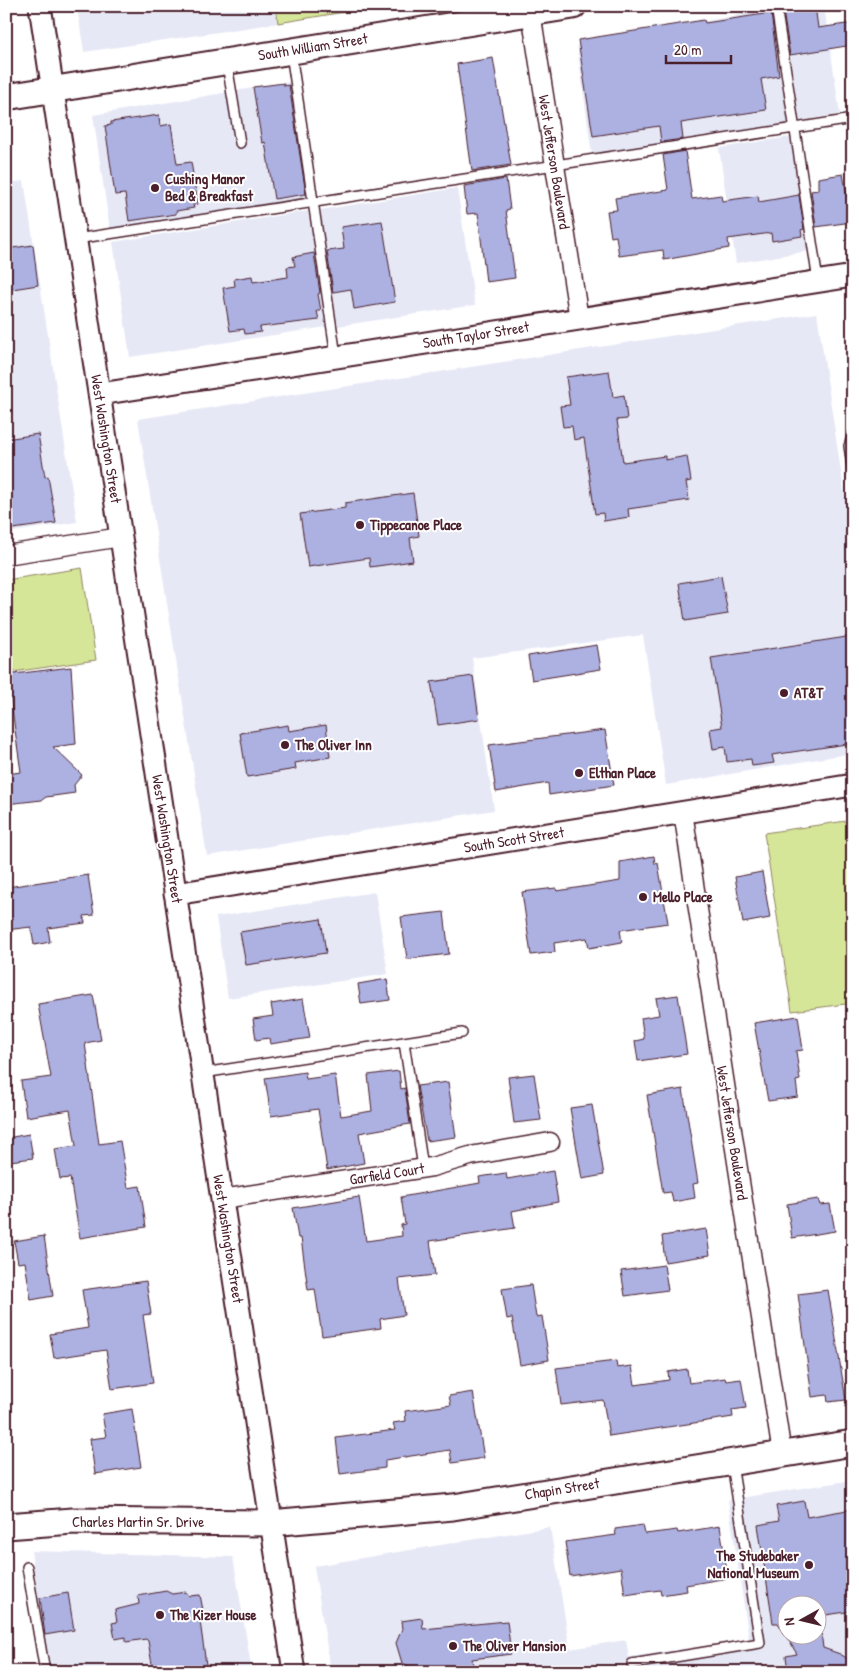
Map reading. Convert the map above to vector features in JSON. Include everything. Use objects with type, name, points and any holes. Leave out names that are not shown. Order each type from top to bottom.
[{"type":"main road","name":"South William Street","points":[[6,97],[531,10],[573,6]]},
{"type":"main road","name":"Chapin Street","points":[[270,1523],[453,1507],[853,1443]]},
{"type":"main road","name":"Charles Martin Sr. Drive","points":[[6,1526],[74,1521],[270,1523]]},
{"type":"street","name":"West Washington Street","points":[[40,6],[294,1672]]},
{"type":"street","name":"West Jefferson Boulevard","points":[[531,10],[554,167],[580,318]]},
{"type":"street","name":"South Taylor Street","points":[[100,394],[853,276]]},
{"type":"street","points":[[6,555],[121,537]]},
{"type":"street","name":"South Scott Street","points":[[175,894],[853,785]]},
{"type":"street","name":"West Jefferson Boulevard","points":[[683,812],[782,1454]]},
{"type":"street","name":"Garfield Court","points":[[222,1199],[423,1168],[470,1156],[550,1142]]},
{"type":"lane","points":[[776,6],[818,281]]},
{"type":"lane","points":[[291,51],[336,357]]},
{"type":"lane","points":[[227,61],[240,143]]},
{"type":"lane","points":[[76,239],[554,167],[853,119]]},
{"type":"lane","points":[[853,435],[849,446],[853,472]]},
{"type":"lane","points":[[202,1073],[462,1033]]},
{"type":"lane","points":[[404,1042],[423,1168]]},
{"type":"lane","points":[[632,1664],[760,1643],[731,1462]]},
{"type":"lane","points":[[27,1567],[45,1672]]},
{"type":"shaded area","points":[[77,6],[276,6],[278,23],[84,52]]},
{"type":"shaded area","points":[[783,6],[824,6],[840,114],[800,121]]},
{"type":"shaded area","points":[[771,9],[788,123],[592,155],[577,45]]},
{"type":"shaded area","points":[[289,82],[307,199],[110,230],[93,115]]},
{"type":"shaded area","points":[[790,137],[808,251],[736,263],[719,148]]},
{"type":"shaded area","points":[[24,181],[77,522],[6,533],[6,183]]},
{"type":"shaded area","points":[[457,188],[475,305],[338,326],[320,210]]},
{"type":"shaded area","points":[[308,211],[326,327],[130,357],[113,242]]},
{"type":"shaded area","points":[[817,313],[853,551],[853,753],[666,785],[643,635],[472,658],[494,810],[207,856],[138,419]]},
{"type":"shaded area","points":[[375,892],[388,974],[228,998],[216,917]]},
{"type":"shaded area","points":[[853,1480],[853,1672],[331,1672],[314,1566],[550,1527],[570,1649],[626,1640],[629,1657],[749,1639],[728,1500]]},
{"type":"shaded area","points":[[31,1551],[233,1557],[252,1672],[50,1672]]},
{"type":"green space","points":[[276,6],[381,6],[278,23]]},
{"type":"green space","points":[[82,568],[96,660],[6,673],[6,580]]},
{"type":"green space","points":[[853,820],[853,1003],[792,1011],[764,833]]},
{"type":"building","points":[[815,6],[818,28],[853,23],[853,45],[790,55],[783,11],[784,9]]},
{"type":"building","points":[[771,13],[779,76],[761,79],[766,110],[681,123],[683,139],[661,142],[659,126],[593,136],[578,40],[704,20],[705,23]]},
{"type":"building","points":[[493,58],[511,165],[472,171],[457,64]]},
{"type":"building","points":[[284,83],[284,86],[289,85],[306,194],[274,199],[265,142],[262,143],[253,87]]},
{"type":"building","points":[[159,115],[160,126],[171,124],[177,164],[191,162],[198,204],[193,205],[194,208],[176,211],[176,214],[129,221],[125,194],[115,195],[105,126],[111,125],[111,122]]},
{"type":"building","points":[[685,151],[692,199],[721,195],[722,201],[758,196],[759,202],[799,195],[804,229],[801,230],[802,236],[772,241],[771,233],[728,239],[729,248],[664,260],[663,250],[619,256],[616,236],[611,237],[607,211],[617,210],[615,198],[668,190],[663,155]]},
{"type":"building","points":[[843,174],[852,222],[816,227],[811,191],[818,190],[818,178]]},
{"type":"building","points":[[506,179],[510,209],[506,210],[515,278],[486,282],[478,213],[467,214],[464,186]]},
{"type":"building","points":[[382,221],[395,302],[354,309],[351,289],[333,292],[327,251],[344,249],[341,227]]},
{"type":"building","points":[[33,245],[38,285],[6,290],[6,249]]},
{"type":"building","points":[[314,253],[320,293],[318,294],[321,311],[317,311],[319,320],[260,327],[261,332],[245,334],[244,329],[230,331],[223,288],[235,286],[234,279],[252,276],[253,282],[288,277],[287,267],[295,266],[293,257]]},
{"type":"building","points":[[609,371],[613,397],[624,395],[627,419],[617,420],[623,462],[665,456],[665,460],[687,456],[691,481],[686,482],[689,500],[628,509],[629,517],[604,521],[603,513],[595,514],[584,438],[574,440],[572,426],[563,427],[560,406],[570,405],[566,377]]},
{"type":"building","points":[[38,434],[45,477],[48,476],[56,523],[6,530],[6,439]]},
{"type":"building","name":"Tippecanoe Place","points":[[413,493],[419,536],[410,538],[413,561],[370,567],[369,558],[308,567],[300,514],[345,508],[345,503]]},
{"type":"building","points":[[721,576],[728,614],[685,621],[679,583]]},
{"type":"building","name":"AT&T","points":[[853,636],[853,743],[772,755],[774,763],[752,766],[751,759],[727,762],[725,747],[713,749],[710,729],[722,727],[711,658]]},
{"type":"building","points":[[597,645],[601,669],[532,680],[528,656]]},
{"type":"building","points":[[71,667],[76,744],[53,747],[82,775],[74,785],[75,793],[46,797],[42,800],[6,804],[6,774],[21,772],[10,695],[6,696],[6,675]]},
{"type":"building","points":[[473,676],[479,719],[438,725],[431,682]]},
{"type":"building","name":"The Oliver Inn","points":[[288,725],[289,731],[326,725],[330,757],[295,763],[296,769],[247,777],[240,733]]},
{"type":"building","points":[[605,730],[614,785],[549,795],[548,783],[496,792],[489,745]]},
{"type":"building","points":[[654,856],[655,864],[658,863],[668,923],[620,930],[622,942],[589,948],[587,938],[554,943],[555,952],[531,955],[522,892],[556,888],[557,891],[620,881],[620,862]]},
{"type":"building","points":[[762,872],[770,918],[743,923],[735,877]]},
{"type":"building","points":[[88,875],[94,915],[84,916],[85,923],[48,928],[50,942],[34,945],[31,927],[6,930],[6,909],[10,908],[7,887]]},
{"type":"building","points":[[444,912],[449,954],[407,959],[401,917]]},
{"type":"building","points":[[321,919],[326,953],[246,965],[240,932]]},
{"type":"building","points":[[387,979],[390,1000],[361,1004],[358,984]]},
{"type":"building","points":[[93,995],[101,1040],[85,1043],[99,1144],[120,1141],[128,1188],[140,1186],[146,1227],[80,1238],[70,1178],[60,1179],[55,1149],[76,1146],[70,1110],[26,1117],[21,1081],[51,1077],[38,1004]]},
{"type":"building","points":[[678,995],[687,1054],[638,1061],[635,1041],[644,1039],[641,1018],[659,1015],[656,998]]},
{"type":"building","points":[[303,999],[310,1038],[270,1044],[269,1038],[256,1040],[253,1019],[273,1016],[271,1004]]},
{"type":"building","points":[[798,1016],[803,1050],[796,1051],[800,1080],[796,1081],[798,1097],[768,1101],[754,1023]]},
{"type":"building","points":[[399,1071],[401,1089],[405,1088],[410,1124],[359,1133],[364,1163],[327,1170],[318,1109],[271,1116],[265,1078],[305,1072],[306,1079],[335,1075],[341,1116],[372,1111],[368,1075]]},
{"type":"building","points":[[534,1074],[541,1120],[514,1123],[508,1077]]},
{"type":"building","points":[[448,1082],[456,1137],[427,1141],[417,1086]]},
{"type":"building","points":[[683,1089],[698,1183],[693,1184],[695,1198],[673,1202],[671,1192],[663,1193],[647,1095]]},
{"type":"building","points":[[592,1105],[604,1175],[582,1179],[570,1108]]},
{"type":"building","points":[[29,1134],[33,1158],[10,1161],[7,1138]]},
{"type":"building","points":[[553,1171],[558,1202],[512,1211],[515,1228],[430,1241],[435,1275],[399,1279],[404,1315],[380,1319],[381,1328],[322,1336],[315,1289],[308,1290],[301,1238],[298,1238],[293,1208],[359,1197],[366,1241],[402,1236],[401,1225],[405,1224],[401,1197],[480,1183],[479,1177],[506,1173],[507,1179]]},
{"type":"building","points":[[818,1199],[820,1205],[830,1204],[835,1231],[792,1238],[787,1204]]},
{"type":"building","points":[[706,1229],[710,1255],[665,1262],[662,1236]]},
{"type":"building","points":[[44,1236],[53,1296],[31,1300],[25,1262],[18,1263],[14,1241]]},
{"type":"building","points":[[664,1265],[668,1290],[625,1296],[621,1271]]},
{"type":"building","points":[[146,1281],[151,1314],[143,1315],[153,1383],[112,1389],[106,1350],[54,1358],[50,1334],[88,1328],[82,1290]]},
{"type":"building","points":[[531,1285],[536,1317],[542,1316],[549,1360],[520,1365],[512,1318],[507,1319],[502,1289]]},
{"type":"building","points":[[828,1290],[846,1400],[828,1402],[827,1395],[812,1397],[798,1294]]},
{"type":"building","points":[[616,1361],[617,1368],[632,1366],[635,1385],[669,1380],[668,1372],[687,1369],[689,1383],[725,1378],[726,1381],[741,1379],[746,1408],[732,1410],[733,1417],[609,1436],[603,1400],[561,1405],[556,1368]]},
{"type":"building","points":[[473,1392],[484,1458],[452,1463],[450,1450],[385,1460],[385,1468],[340,1474],[336,1438],[395,1430],[393,1423],[406,1421],[405,1411],[451,1405],[449,1396]]},
{"type":"building","points":[[132,1409],[141,1467],[95,1474],[90,1439],[106,1437],[102,1414]]},
{"type":"building","name":"The Studebaker National Museum","points":[[804,1501],[807,1517],[853,1509],[853,1611],[826,1615],[826,1596],[776,1596],[776,1623],[773,1623],[758,1525],[779,1521],[776,1506]]},
{"type":"building","points":[[643,1525],[645,1534],[677,1530],[678,1533],[720,1526],[728,1578],[686,1585],[687,1591],[661,1595],[660,1590],[625,1595],[621,1568],[570,1576],[565,1542],[616,1535],[615,1529]]},
{"type":"building","name":"The Kizer House","points":[[166,1591],[172,1594],[186,1592],[189,1596],[200,1595],[205,1620],[200,1621],[207,1672],[153,1670],[148,1641],[146,1639],[126,1642],[126,1637],[115,1639],[112,1623],[117,1622],[115,1610],[139,1604],[138,1596]]},
{"type":"building","points":[[68,1593],[74,1630],[45,1635],[40,1598]]},
{"type":"building","name":"The Oliver Mansion","points":[[422,1618],[423,1629],[507,1621],[511,1654],[472,1659],[474,1672],[419,1672],[419,1670],[402,1663],[396,1643],[402,1629],[401,1621]]},
{"type":"building","name":"The Studebaker National Museum","points":[[792,1646],[823,1646],[823,1648],[840,1654],[853,1662],[853,1672],[788,1672],[786,1656],[797,1654]]},
{"type":"place","name":"Cushing Manor Bed & Breakfast","points":[[155,188]]},
{"type":"place","name":"Tippecanoe Place","points":[[360,525]]},
{"type":"place","name":"AT&T","points":[[784,693]]},
{"type":"place","name":"The Oliver Inn","points":[[285,745]]},
{"type":"place","name":"Elthan Place","points":[[579,773]]},
{"type":"place","name":"Mello Place","points":[[643,897]]},
{"type":"place","name":"The Studebaker National Museum","points":[[809,1565]]},
{"type":"place","name":"The Kizer House","points":[[160,1615]]},
{"type":"place","name":"The Oliver Mansion","points":[[453,1646]]}]
